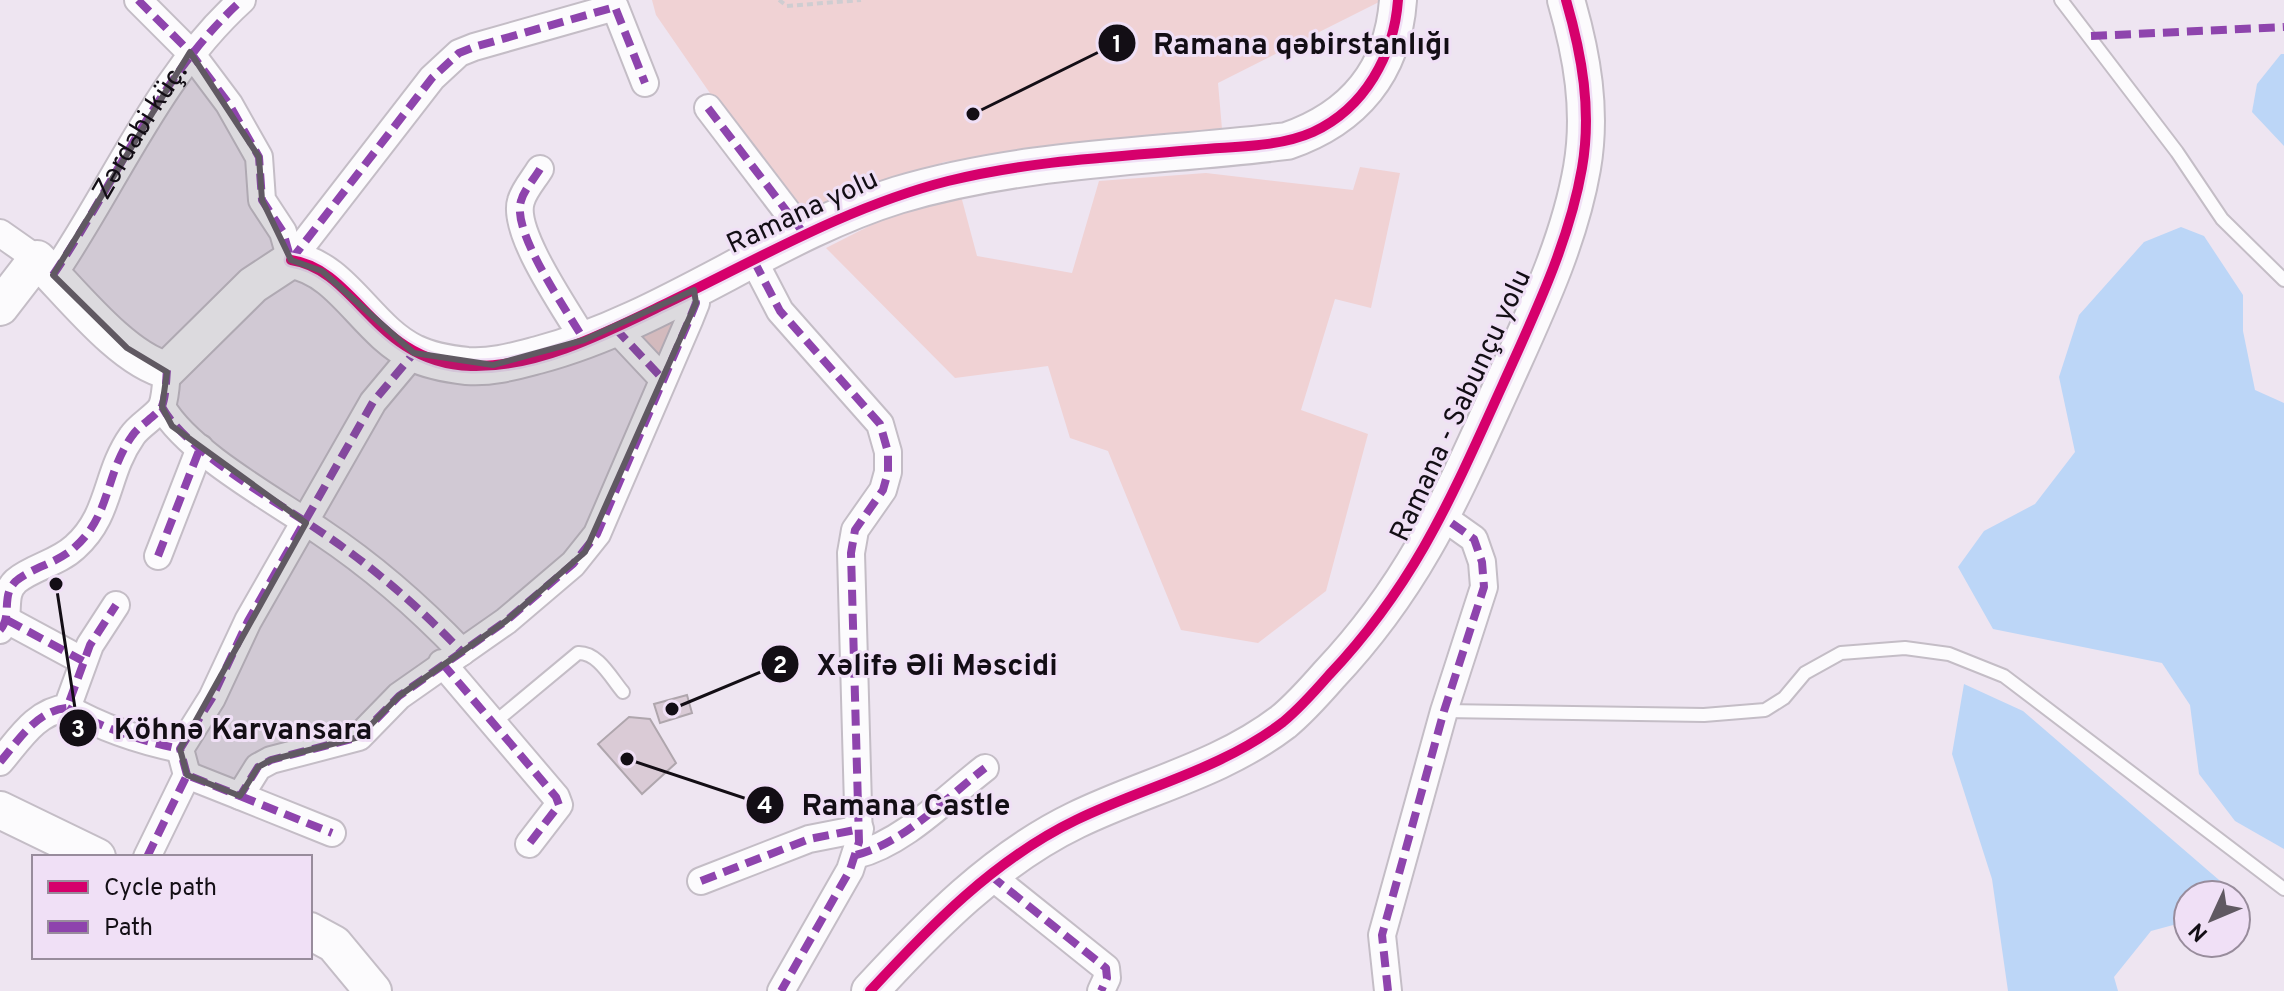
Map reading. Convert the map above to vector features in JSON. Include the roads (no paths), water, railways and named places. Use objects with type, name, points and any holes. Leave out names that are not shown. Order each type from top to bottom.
[{"type":"street","points":[[138,0],[190,52],[229,104],[259,157],[262,200],[283,232],[291,260]]},
{"type":"street","name":"Zərdabi küç.","points":[[0,307],[90,222],[190,52],[242,0]]},
{"type":"street","name":"Ramana yolu","points":[[291,260],[307,262],[322,271],[379,327],[414,353],[443,362],[493,365],[600,334],[805,235],[895,196],[989,172],[1058,162],[1265,144],[1311,133],[1337,119],[1371,82],[1396,27],[1398,0]]},
{"type":"street","name":"Ramana - Sabunçu yolu","points":[[870,991],[990,875],[1048,834],[1215,765],[1286,719],[1381,615],[1443,517],[1525,336],[1567,229],[1583,167],[1587,110],[1580,49],[1566,0]]},
{"type":"street","points":[[529,844],[559,805],[556,797],[495,722],[452,657],[384,579],[172,426],[162,407],[167,370],[253,285],[291,260],[432,78],[459,53],[613,4],[645,83]]},
{"type":"street","points":[[708,108],[805,235]]},
{"type":"street","points":[[540,169],[520,202],[521,219],[536,257],[600,334],[661,377]]},
{"type":"street","points":[[0,233],[45,267],[127,348],[148,364],[167,370]]},
{"type":"street","points":[[754,261],[780,311],[880,424],[888,452],[883,490],[855,530],[851,553],[858,842],[781,991]]},
{"type":"street","points":[[240,796],[258,767],[271,760],[359,737],[399,696],[506,621],[585,552],[597,534],[661,377],[696,303],[694,290]]},
{"type":"street","points":[[148,855],[187,775],[180,749],[220,684],[248,621],[373,402],[414,353]]},
{"type":"street","points":[[83,661],[3,625],[4,604],[16,581],[73,549],[95,525],[105,507],[118,456],[134,432],[162,407]]},
{"type":"street","points":[[158,556],[200,448]]},
{"type":"street","points":[[1388,991],[1382,935],[1444,711],[1484,587],[1482,562],[1474,539],[1443,517]]},
{"type":"street","points":[[67,708],[83,661],[116,605]]},
{"type":"street","points":[[0,762],[39,717],[53,709],[67,708],[113,729],[180,749]]},
{"type":"street","points":[[701,881],[809,839],[858,842],[875,850],[985,768]]},
{"type":"street","points":[[187,775],[332,833]]},
{"type":"street","points":[[0,810],[93,855]]},
{"type":"street","points":[[990,875],[1106,968],[1107,978],[1101,991]]},
{"type":"street","points":[[312,932],[334,944],[373,991]]},
{"type":"lane","points":[[2061,0],[2177,152],[2222,219],[2284,280]]},
{"type":"lane","points":[[1444,711],[1704,715],[1765,710],[1784,698],[1805,673],[1841,653],[1905,648],[1949,654],[2004,676],[2284,889]]},
{"type":"lane","points":[[495,722],[578,653],[587,653],[597,659],[623,692]]},
{"type":"water","points":[[2284,54],[2284,146],[2252,112],[2257,84]]},
{"type":"water","points":[[2181,227],[2204,236],[2243,295],[2243,331],[2255,390],[2284,403],[2284,849],[2235,821],[2199,774],[2190,705],[2162,663],[1993,629],[1958,567],[1984,531],[2035,504],[2075,452],[2059,377],[2079,315],[2144,242]]},
{"type":"water","points":[[1964,684],[2023,711],[2218,879],[2172,879],[2172,925],[2151,931],[2114,977],[2118,991],[2008,991],[1992,879],[1952,754]]},
{"type":"place","name":"Ramana qəbirstanlığı","points":[[973,114]]},
{"type":"place","name":"Köhnə Karvansara","points":[[56,584]]},
{"type":"place","name":"Xəlifə Əli Məscidi","points":[[672,709]]},
{"type":"place","name":"Ramana Castle","points":[[627,759]]}]
